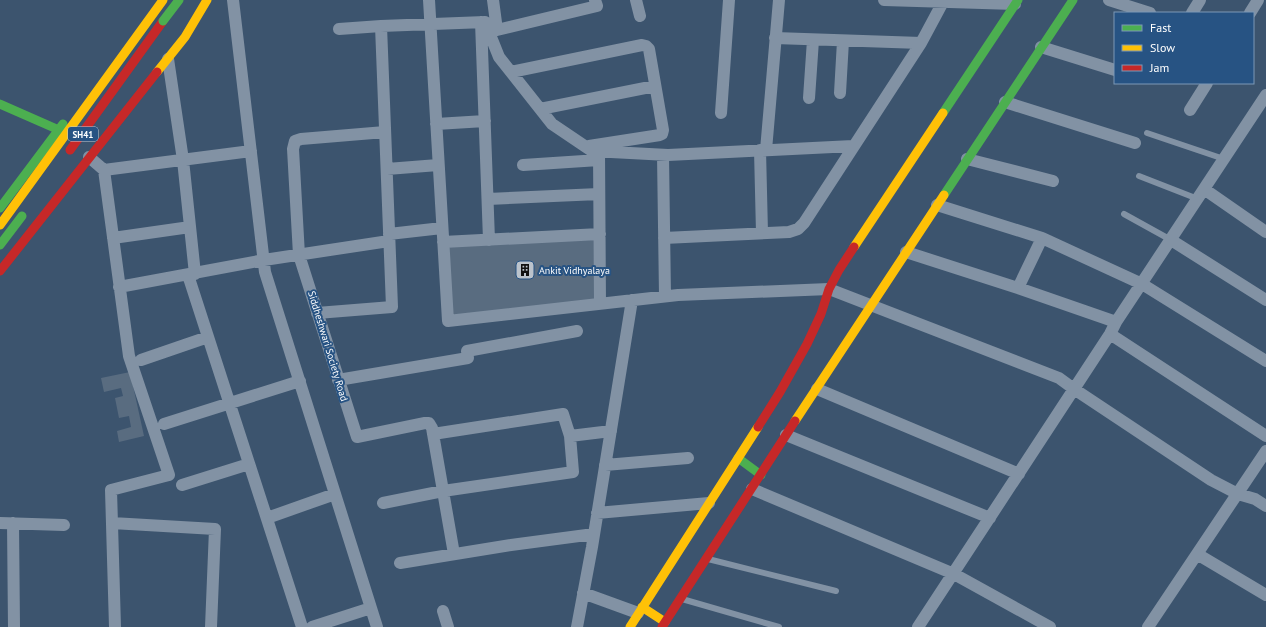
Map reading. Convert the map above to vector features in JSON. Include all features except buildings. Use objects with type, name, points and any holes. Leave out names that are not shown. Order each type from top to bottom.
[{"type":"street","points":[[0,208],[49,137],[59,130],[154,0]]},
{"type":"street","name":"SH41","points":[[0,225],[163,0]]},
{"type":"street","points":[[174,0],[191,12]]},
{"type":"street","name":"SH41","points":[[65,157],[179,0]]},
{"type":"street","points":[[0,271],[185,37],[191,12],[207,0]]},
{"type":"street","points":[[233,0],[265,272],[377,627]]},
{"type":"street","points":[[429,0],[448,320],[665,296],[829,289],[1059,378],[1211,480],[1238,494],[1255,499],[1266,506]]},
{"type":"street","points":[[493,0],[497,30],[597,6],[595,0]]},
{"type":"street","points":[[636,0],[640,16]]},
{"type":"street","points":[[721,112],[729,0]]},
{"type":"street","points":[[762,233],[763,150],[779,0]]},
{"type":"street","points":[[884,0],[1016,2]]},
{"type":"street","points":[[583,593],[640,610],[664,625],[871,305],[1073,0]]},
{"type":"street","points":[[1110,0],[1147,12]]},
{"type":"street","points":[[1193,12],[1200,0]]},
{"type":"street","points":[[1251,12],[1258,0]]},
{"type":"street","points":[[664,238],[789,232],[798,229],[921,43],[943,2]]},
{"type":"street","points":[[630,627],[780,392],[807,344],[821,314],[829,289],[839,270],[1016,2]]},
{"type":"street","points":[[481,22],[489,240]]},
{"type":"street","points":[[339,29],[484,22],[499,57],[552,124],[599,156]]},
{"type":"street","points":[[317,313],[392,307],[381,26]]},
{"type":"street","points":[[775,38],[921,43]]},
{"type":"street","points":[[809,98],[814,40]]},
{"type":"street","points":[[840,93],[843,41]]},
{"type":"street","points":[[511,72],[642,45],[649,49],[663,130],[662,134],[585,147]]},
{"type":"street","points":[[1041,47],[1114,70]]},
{"type":"street","points":[[168,59],[183,160],[190,227],[192,274],[208,337],[302,627]]},
{"type":"street","points":[[1190,110],[1206,84]]},
{"type":"street","points":[[540,109],[655,86]]},
{"type":"street","points":[[918,627],[1110,334],[1116,322],[1266,95]]},
{"type":"street","points":[[1005,102],[1135,143]]},
{"type":"street","points":[[0,104],[59,130]]},
{"type":"street","points":[[436,124],[485,121]]},
{"type":"street","name":"Siddheshwari Society Road","points":[[385,132],[301,139],[295,142],[293,149],[299,255],[357,437],[425,423],[429,423],[433,434]]},
{"type":"street","points":[[522,165],[599,156],[663,155],[853,146]]},
{"type":"street","points":[[104,170],[251,151]]},
{"type":"street","points":[[663,155],[665,296]]},
{"type":"street","points":[[599,156],[600,303]]},
{"type":"street","points":[[89,157],[104,170],[129,356],[169,475],[111,490],[115,627]]},
{"type":"street","points":[[967,159],[1053,181]]},
{"type":"street","points":[[387,169],[438,165]]},
{"type":"street","points":[[488,199],[599,194]]},
{"type":"street","points":[[1201,194],[1266,232]]},
{"type":"street","points":[[937,205],[1042,238],[1142,284],[1266,360]]},
{"type":"street","points":[[0,245],[26,211]]},
{"type":"street","points":[[113,238],[190,227]]},
{"type":"street","points":[[120,287],[442,228]]},
{"type":"street","points":[[443,242],[600,234]]},
{"type":"street","points":[[1018,288],[1042,238]]},
{"type":"street","points":[[1171,240],[1266,300]]},
{"type":"street","points":[[906,252],[1018,288],[1116,322]]},
{"type":"street","points":[[577,627],[594,534],[632,300]]},
{"type":"street","points":[[338,380],[468,358],[467,352],[577,330]]},
{"type":"street","points":[[1110,334],[1266,436]]},
{"type":"street","points":[[141,360],[208,337]]},
{"type":"street","points":[[164,424],[300,381]]},
{"type":"street","points":[[817,389],[1019,474]]},
{"type":"street","points":[[383,502],[443,491],[573,472],[570,436],[563,414],[433,434],[443,491],[454,554]]},
{"type":"street","points":[[570,436],[611,431]]},
{"type":"street","points":[[786,435],[990,518]]},
{"type":"street","points":[[1148,627],[1266,451]]},
{"type":"street","points":[[605,465],[688,458]]},
{"type":"street","points":[[738,458],[761,475]]},
{"type":"street","points":[[182,485],[249,464]]},
{"type":"street","points":[[752,489],[954,574],[1050,627]]},
{"type":"street","points":[[267,518],[335,494]]},
{"type":"street","points":[[597,513],[709,503]]},
{"type":"street","points":[[0,523],[64,525]]},
{"type":"street","points":[[13,523],[14,627]]},
{"type":"street","points":[[112,523],[215,529],[211,627]]},
{"type":"street","points":[[400,563],[511,545],[594,534]]},
{"type":"street","points":[[1197,554],[1266,595]]},
{"type":"street","points":[[312,627],[371,608]]},
{"type":"street","points":[[443,611],[448,627]]},
{"type":"lane","points":[[1147,133],[1224,159]]},
{"type":"lane","points":[[1139,176],[1201,194]]},
{"type":"lane","points":[[1124,214],[1171,240]]},
{"type":"lane","points":[[706,558],[836,591]]},
{"type":"lane","points":[[681,598],[779,627]]},
{"type":"traffic: fast","points":[[163,21],[179,0]]},
{"type":"traffic: fast","points":[[943,113],[1018,0]]},
{"type":"traffic: fast","points":[[944,195],[1073,0]]},
{"type":"traffic: fast","points":[[0,104],[59,130]]},
{"type":"traffic: fast","points":[[0,208],[63,124]]},
{"type":"traffic: fast","points":[[0,245],[22,216]]},
{"type":"traffic: fast","points":[[738,458],[761,475]]},
{"type":"traffic: slow","points":[[0,225],[163,0]]},
{"type":"traffic: slow","points":[[157,72],[185,37],[207,0]]},
{"type":"traffic: slow","points":[[854,247],[943,113]]},
{"type":"traffic: slow","points":[[795,421],[944,195]]},
{"type":"traffic: slow","points":[[630,627],[758,427]]},
{"type":"traffic: slow","points":[[642,607],[665,622]]},
{"type":"traffic: jam","points":[[70,150],[163,21]]},
{"type":"traffic: jam","points":[[0,271],[157,72]]},
{"type":"traffic: jam","points":[[758,427],[807,344],[821,314],[829,289],[854,247]]},
{"type":"traffic: jam","points":[[662,627],[795,421]]},
{"type":"place","name":"Ankit Vidhyalaya","points":[[525,270]]}]
